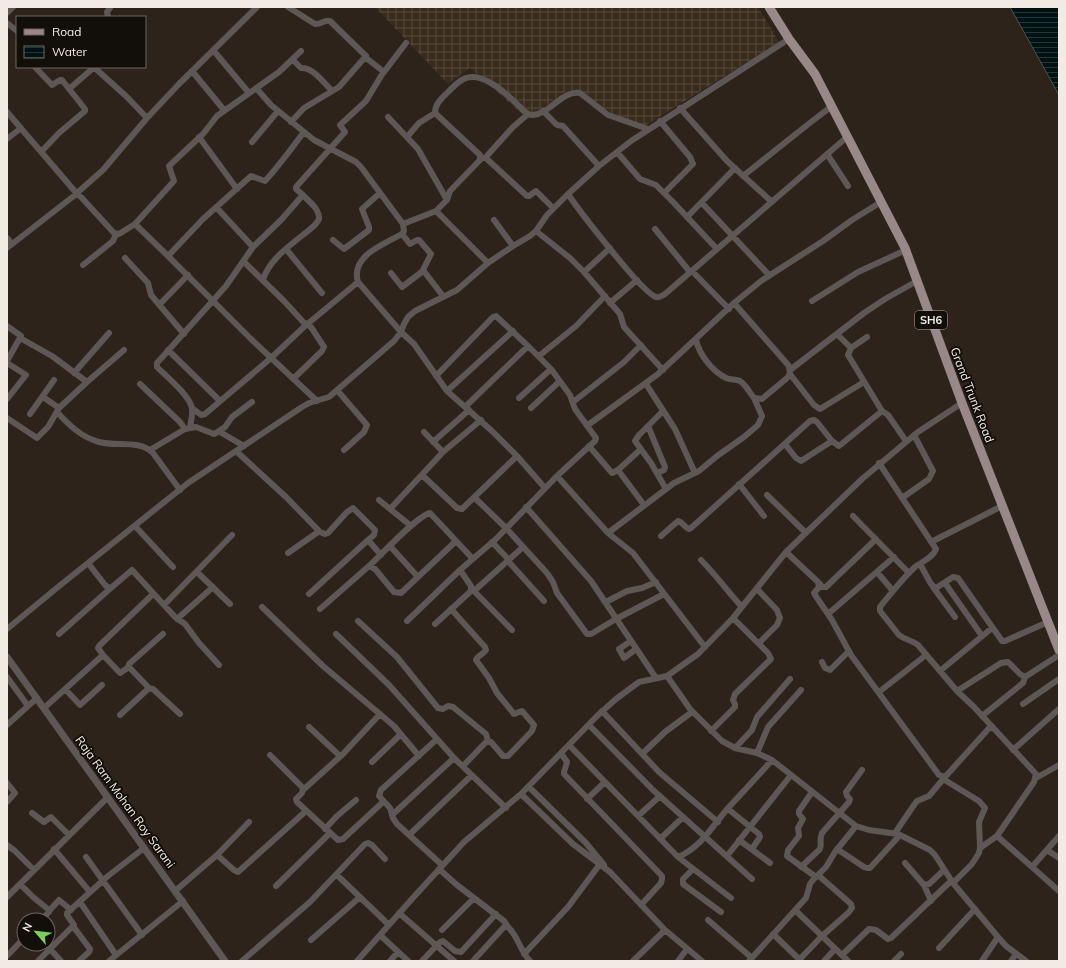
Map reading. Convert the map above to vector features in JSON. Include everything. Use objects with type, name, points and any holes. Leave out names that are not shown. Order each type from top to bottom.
[{"type":"main road","name":"Grand Trunk Road","points":[[769,7],[789,39],[815,74],[906,250],[962,403],[1059,650]]},
{"type":"street","points":[[7,13],[13,7]]},
{"type":"street","points":[[7,248],[72,196],[78,194],[102,170],[147,118],[257,7]]},
{"type":"street","points":[[288,7],[315,24],[319,24],[326,20],[330,21],[366,55],[365,57],[384,72]]},
{"type":"street","points":[[7,23],[16,30]]},
{"type":"street","points":[[7,629],[180,490],[302,407],[329,397],[394,341],[401,332],[404,324],[415,311],[457,290],[488,263],[530,236],[536,231],[553,208],[599,166],[617,152],[660,121],[789,39]]},
{"type":"street","points":[[263,280],[264,275],[272,263],[286,249],[316,225],[319,220],[319,214],[316,209],[296,189],[296,187],[345,132],[340,125],[366,101],[384,72],[406,42]]},
{"type":"street","points":[[213,50],[249,93]]},
{"type":"street","points":[[83,265],[113,241],[116,234],[119,234],[134,224],[174,181],[169,166],[224,110],[279,72],[301,51]]},
{"type":"street","points":[[291,122],[304,108],[339,87],[365,57]]},
{"type":"street","points":[[293,60],[301,68],[311,70],[332,91]]},
{"type":"street","points":[[36,68],[52,85],[61,80],[85,110],[59,133],[42,151]]},
{"type":"street","points":[[69,89],[94,68],[122,92],[147,118]]},
{"type":"street","points":[[192,71],[224,110]]},
{"type":"street","points":[[407,137],[419,123],[435,113],[440,99],[459,81],[471,77],[479,78],[500,89],[528,114],[534,115],[576,93],[583,95],[608,115],[648,129]]},
{"type":"street","points":[[256,88],[278,111],[304,132],[330,149],[356,162],[403,224],[404,231],[402,234],[370,252],[364,258],[357,272],[358,282],[401,332],[414,344],[447,391],[481,420],[517,456],[545,488]]},
{"type":"street","points":[[743,176],[832,106]]},
{"type":"street","points":[[680,108],[714,148],[772,202]]},
{"type":"street","points":[[252,142],[278,111]]},
{"type":"street","points":[[543,111],[557,125],[563,126],[599,166]]},
{"type":"street","points":[[7,112],[78,194],[116,234]]},
{"type":"street","points":[[435,113],[483,158],[527,196],[536,191],[553,208]]},
{"type":"street","points":[[403,224],[436,211],[447,200],[450,191],[512,128],[528,114]]},
{"type":"street","points":[[388,117],[421,154],[447,200]]},
{"type":"street","points":[[660,121],[690,157],[693,164],[664,193]]},
{"type":"street","points":[[7,139],[21,128]]},
{"type":"street","points":[[168,256],[190,232],[251,176],[265,181],[276,170],[281,161],[304,132]]},
{"type":"street","points":[[568,194],[584,217],[637,280],[655,297],[660,297],[828,154],[847,136]]},
{"type":"street","points":[[199,137],[236,189]]},
{"type":"street","points":[[617,152],[640,179],[652,183],[664,193],[717,249]]},
{"type":"street","points":[[828,154],[848,186]]},
{"type":"street","points":[[687,217],[702,204],[735,168]]},
{"type":"street","points":[[333,240],[344,249],[369,230],[362,209],[380,193]]},
{"type":"street","points":[[303,195],[281,220],[253,247],[226,286],[168,350],[157,363],[157,367],[185,395],[192,408],[198,414],[203,416],[271,358],[306,324],[358,282]]},
{"type":"street","points":[[588,427],[588,424],[646,384],[663,370],[734,303],[769,275],[881,202]]},
{"type":"street","points":[[702,204],[769,275]]},
{"type":"street","points":[[216,207],[253,247]]},
{"type":"street","points":[[436,211],[488,263]]},
{"type":"street","points":[[494,220],[513,246]]},
{"type":"street","points":[[134,224],[317,401]]},
{"type":"street","points":[[655,230],[691,271],[729,309]]},
{"type":"street","points":[[536,231],[570,258],[584,272],[620,314],[624,327],[663,370]]},
{"type":"street","points":[[402,234],[410,244],[419,240],[431,254],[423,269],[443,296]]},
{"type":"street","points":[[7,238],[12,244]]},
{"type":"street","points":[[584,272],[610,248]]},
{"type":"street","points":[[286,249],[322,293]]},
{"type":"street","points":[[812,301],[858,272],[906,250]]},
{"type":"street","points":[[125,258],[148,283],[150,292],[184,334]]},
{"type":"street","points":[[244,262],[306,324],[311,327],[324,347],[322,351],[293,379]]},
{"type":"street","points":[[391,273],[402,287],[424,271]]},
{"type":"street","points":[[160,304],[188,275]]},
{"type":"street","points":[[610,303],[637,280]]},
{"type":"street","points":[[754,398],[762,399],[766,397],[787,378],[790,372],[837,334],[885,299],[917,281]]},
{"type":"street","points":[[539,356],[576,326],[605,296]]},
{"type":"street","points":[[734,303],[785,360],[789,366],[790,372],[814,405],[820,409],[864,382]]},
{"type":"street","points":[[407,621],[472,558],[492,542],[557,476],[595,441],[596,438],[575,409],[572,399],[551,369],[496,316],[492,317],[436,376]]},
{"type":"street","points":[[7,326],[21,336],[20,338],[43,351],[86,382]]},
{"type":"street","points":[[447,391],[513,331]]},
{"type":"street","points":[[74,373],[109,333]]},
{"type":"street","points":[[837,334],[851,348]]},
{"type":"street","points":[[867,337],[851,348],[848,355],[882,411],[888,415],[906,441]]},
{"type":"street","points":[[7,399],[26,375],[7,362],[20,338]]},
{"type":"street","points":[[608,533],[666,489],[679,480],[695,473],[748,434],[762,419],[754,398],[742,382],[726,378],[707,362],[700,353],[696,340]]},
{"type":"street","points":[[573,402],[624,362],[641,345]]},
{"type":"street","points":[[433,442],[528,346]]},
{"type":"street","points":[[7,418],[36,438],[48,427],[58,410],[86,382],[124,350]]},
{"type":"street","points":[[168,350],[220,401]]},
{"type":"street","points":[[519,398],[551,369]]},
{"type":"street","points":[[30,414],[54,380]]},
{"type":"street","points":[[531,408],[560,381]]},
{"type":"street","points":[[140,384],[187,428]]},
{"type":"street","points":[[646,384],[675,429],[695,473]]},
{"type":"street","points":[[337,390],[367,425],[364,432],[344,450]]},
{"type":"street","points":[[43,397],[58,410],[74,429],[93,440],[108,444],[128,444],[150,450],[180,490]]},
{"type":"street","points":[[150,450],[187,428],[199,428],[214,434],[220,432],[232,417],[252,402]]},
{"type":"street","points":[[357,961],[441,867],[474,833],[506,808],[529,787],[602,711],[639,682],[668,676],[705,647],[733,618],[786,552],[806,532],[879,463],[914,435],[962,403]]},
{"type":"street","points":[[187,428],[192,408]]},
{"type":"street","points":[[663,411],[636,438],[636,444],[641,449],[666,489]]},
{"type":"street","points":[[661,536],[678,521],[686,528],[691,528],[806,424],[814,420],[832,441],[840,446],[882,411]]},
{"type":"street","points":[[390,509],[443,452],[481,420]]},
{"type":"street","points":[[648,426],[665,467],[664,470],[657,473]]},
{"type":"street","points":[[220,432],[244,446]]},
{"type":"street","points":[[424,432],[443,452]]},
{"type":"street","points":[[902,498],[929,479],[933,471],[914,435]]},
{"type":"street","points":[[784,444],[796,458],[801,461],[832,441]]},
{"type":"street","points":[[589,446],[610,471],[614,473],[641,449]]},
{"type":"street","points":[[236,451],[286,497],[320,532],[325,534],[328,533],[347,512],[353,508],[375,530],[374,534],[368,540],[310,594]]},
{"type":"street","points":[[422,475],[457,508],[462,509],[517,456]]},
{"type":"street","points":[[879,463],[936,549],[934,553],[909,573],[880,607],[880,611],[902,638],[915,642],[957,691],[1036,774],[1036,778]]},
{"type":"street","points":[[618,470],[644,505]]},
{"type":"street","points":[[557,476],[608,533],[633,553],[705,647]]},
{"type":"street","points":[[739,484],[764,516]]},
{"type":"street","points":[[767,494],[806,532]]},
{"type":"street","points":[[475,498],[506,528],[551,578],[557,593],[587,634],[591,634],[664,594]]},
{"type":"street","points":[[380,500],[411,526]]},
{"type":"street","points":[[931,542],[1002,506]]},
{"type":"street","points":[[526,507],[586,575],[606,602],[630,641],[656,678]]},
{"type":"street","points":[[320,609],[369,566],[411,526],[423,516],[430,513],[472,558]]},
{"type":"street","points":[[853,516],[909,573]]},
{"type":"street","points":[[135,526],[173,567]]},
{"type":"street","points":[[288,553],[313,535],[320,532]]},
{"type":"street","points":[[164,605],[232,535]]},
{"type":"street","points":[[786,552],[822,587],[826,587],[876,539]]},
{"type":"street","points":[[368,540],[381,555]]},
{"type":"street","points":[[369,566],[375,569],[397,594],[418,577],[456,541]]},
{"type":"street","points":[[492,542],[544,601]]},
{"type":"street","points":[[390,546],[418,577]]},
{"type":"street","points":[[435,624],[523,547]]},
{"type":"street","points":[[828,614],[894,558]]},
{"type":"street","points":[[701,560],[742,607]]},
{"type":"street","points":[[88,563],[107,587],[112,587]]},
{"type":"street","points":[[920,564],[934,587],[956,617]]},
{"type":"street","points":[[59,634],[132,570],[177,619],[184,624],[199,643],[220,665]]},
{"type":"street","points":[[460,570],[473,590],[512,630]]},
{"type":"street","points":[[197,572],[230,604]]},
{"type":"street","points":[[877,572],[892,592]]},
{"type":"street","points":[[934,587],[936,588],[953,577],[958,578],[1002,641],[1006,641],[1048,622]]},
{"type":"street","points":[[606,602],[627,591],[642,588],[656,582]]},
{"type":"street","points":[[945,583],[982,636]]},
{"type":"street","points":[[820,584],[820,587],[814,593],[815,596],[828,614],[849,651],[937,773],[983,804],[984,808],[978,827],[980,848],[976,859],[891,938],[888,938],[876,930],[869,929],[842,955]]},
{"type":"street","points":[[177,619],[213,587]]},
{"type":"street","points":[[757,589],[777,610],[780,618],[777,625],[759,644]]},
{"type":"street","points":[[153,594],[98,646],[98,648],[120,673],[163,634]]},
{"type":"street","points":[[262,607],[322,666],[380,714],[401,734],[419,756]]},
{"type":"street","points":[[358,621],[397,657],[438,708],[443,709],[448,706],[453,707],[486,734],[488,741],[491,742],[503,756],[508,756],[532,731],[534,725],[522,711],[514,714],[499,697],[487,675],[476,660],[485,652],[485,647],[451,609]]},
{"type":"street","points":[[711,731],[734,707],[735,704],[733,700],[735,694],[771,659],[768,653],[733,618]]},
{"type":"street","points":[[940,671],[992,628]]},
{"type":"street","points":[[336,634],[389,685],[454,758],[506,808]]},
{"type":"street","points":[[630,641],[618,650],[624,658],[636,649]]},
{"type":"street","points":[[822,662],[825,668],[830,670],[849,651]]},
{"type":"street","points":[[44,708],[103,655]]},
{"type":"street","points":[[879,692],[926,655]]},
{"type":"street","points":[[982,716],[1022,683],[1025,677],[1059,655]]},
{"type":"street","name":"Raja Ram Mohan Roy Sarani","points":[[7,657],[225,961]]},
{"type":"street","points":[[957,691],[1005,662],[1008,662],[1025,677]]},
{"type":"street","points":[[128,666],[148,688],[153,689],[180,714]]},
{"type":"street","points":[[668,676],[692,712],[722,741],[735,748],[757,753],[772,760],[856,826],[869,830],[897,834],[930,850],[935,855],[952,882],[998,936],[1016,954],[1026,961]]},
{"type":"street","points":[[7,677],[28,706]]},
{"type":"street","points":[[735,748],[752,730],[757,718],[790,679]]},
{"type":"street","points":[[1022,704],[1059,679]]},
{"type":"street","points":[[65,689],[80,705],[102,685]]},
{"type":"street","points":[[120,715],[148,688]]},
{"type":"street","points":[[757,753],[768,727],[801,690]]},
{"type":"street","points":[[7,725],[37,698]]},
{"type":"street","points":[[1013,750],[1059,709]]},
{"type":"street","points":[[602,711],[671,783],[718,822]]},
{"type":"street","points":[[642,754],[665,732],[692,712]]},
{"type":"street","points":[[380,714],[296,799],[306,811],[338,840],[343,839],[383,802]]},
{"type":"street","points":[[589,725],[660,796],[752,879]]},
{"type":"street","points":[[837,849],[864,867],[870,868],[897,834],[914,805],[918,801],[929,796],[991,726]]},
{"type":"street","points":[[309,727],[340,756]]},
{"type":"street","points":[[372,762],[401,734]]},
{"type":"street","points":[[437,739],[381,790],[379,796],[390,808],[394,821],[474,898],[504,921],[515,936],[524,954],[530,961]]},
{"type":"street","points":[[463,766],[488,741]]},
{"type":"street","points":[[569,745],[678,857],[692,870],[731,898]]},
{"type":"street","points":[[561,753],[567,762],[564,774],[662,876],[660,883],[642,905]]},
{"type":"street","points":[[270,755],[304,790]]},
{"type":"street","points":[[392,815],[454,758]]},
{"type":"street","points":[[678,857],[696,847],[772,760]]},
{"type":"street","points":[[980,848],[997,836],[1036,778],[1059,765]]},
{"type":"street","points":[[801,867],[820,849],[820,837],[838,813],[850,801],[846,794],[847,789],[862,770]]},
{"type":"street","points":[[409,835],[472,774]]},
{"type":"street","points":[[727,856],[791,775]]},
{"type":"street","points":[[587,799],[605,782]]},
{"type":"street","points":[[7,783],[15,793],[7,802]]},
{"type":"street","points":[[529,787],[586,842],[598,855],[606,868]]},
{"type":"street","points":[[773,934],[801,960],[822,936],[852,908],[851,904],[817,876],[801,867],[789,857],[787,853],[800,836],[798,828],[803,819],[799,811],[812,792]]},
{"type":"street","points":[[521,794],[573,844],[606,868],[665,930],[702,961]]},
{"type":"street","points":[[638,816],[660,796]]},
{"type":"street","points":[[7,897],[108,797]]},
{"type":"street","points":[[276,886],[327,831],[337,816],[356,800]]},
{"type":"street","points":[[728,809],[759,834],[760,837],[752,849]]},
{"type":"street","points":[[217,855],[238,872],[306,811]]},
{"type":"street","points":[[32,813],[44,822],[51,817],[69,835]]},
{"type":"street","points":[[660,839],[683,817]]},
{"type":"street","points":[[175,891],[217,855],[249,822]]},
{"type":"street","points":[[708,920],[750,959],[808,895],[810,884],[826,867],[837,849],[856,826]]},
{"type":"street","points":[[997,836],[1059,891]]},
{"type":"street","points":[[1032,867],[1059,836]]},
{"type":"street","points":[[740,840],[770,863]]},
{"type":"street","points":[[242,961],[301,911],[365,844],[368,843],[372,845],[386,859]]},
{"type":"street","points":[[7,845],[34,870]]},
{"type":"street","points":[[79,961],[89,952],[90,949],[67,915],[90,892],[144,848]]},
{"type":"street","points":[[54,850],[90,892]]},
{"type":"street","points":[[1047,850],[1059,858]]},
{"type":"street","points":[[86,857],[104,880],[142,935]]},
{"type":"street","points":[[905,863],[924,885],[931,901]]},
{"type":"street","points":[[524,954],[568,907],[600,864]]},
{"type":"street","points":[[692,870],[683,879],[683,884],[721,912]]},
{"type":"street","points":[[924,885],[929,884],[944,870]]},
{"type":"street","points":[[337,875],[388,925]]},
{"type":"street","points":[[20,884],[33,898],[49,911],[59,900],[71,910]]},
{"type":"street","points":[[311,940],[360,897]]},
{"type":"street","points":[[442,930],[474,898]]},
{"type":"street","points":[[109,961],[183,901]]},
{"type":"street","points":[[80,902],[116,955]]},
{"type":"street","points":[[939,948],[975,909]]},
{"type":"street","points":[[795,910],[848,961]]},
{"type":"street","points":[[399,913],[454,961]]},
{"type":"street","points":[[422,961],[436,945],[443,941],[455,951],[461,952],[496,914]]},
{"type":"street","points":[[56,944],[73,926]]},
{"type":"street","points":[[473,961],[504,927],[508,927]]},
{"type":"street","points":[[633,961],[665,930]]},
{"type":"street","points":[[380,935],[408,961]]},
{"type":"street","points":[[982,961],[998,936]]},
{"type":"street","points":[[7,956],[16,946]]},
{"type":"street","points":[[824,961],[835,948]]},
{"type":"street","points":[[678,961],[687,949]]},
{"type":"street","points":[[38,961],[48,952]]},
{"type":"street","points":[[52,952],[61,961]]},
{"type":"street","points":[[390,961],[398,952]]},
{"type":"street","points":[[894,961],[901,954]]},
{"type":"street","points":[[1011,961],[1016,954]]},
{"type":"shaded area","points":[[375,7],[758,7],[779,42],[643,127],[607,114],[587,94],[566,91],[528,119],[470,68],[448,84]]},
{"type":"water","points":[[1010,7],[1059,7],[1059,95]]}]
